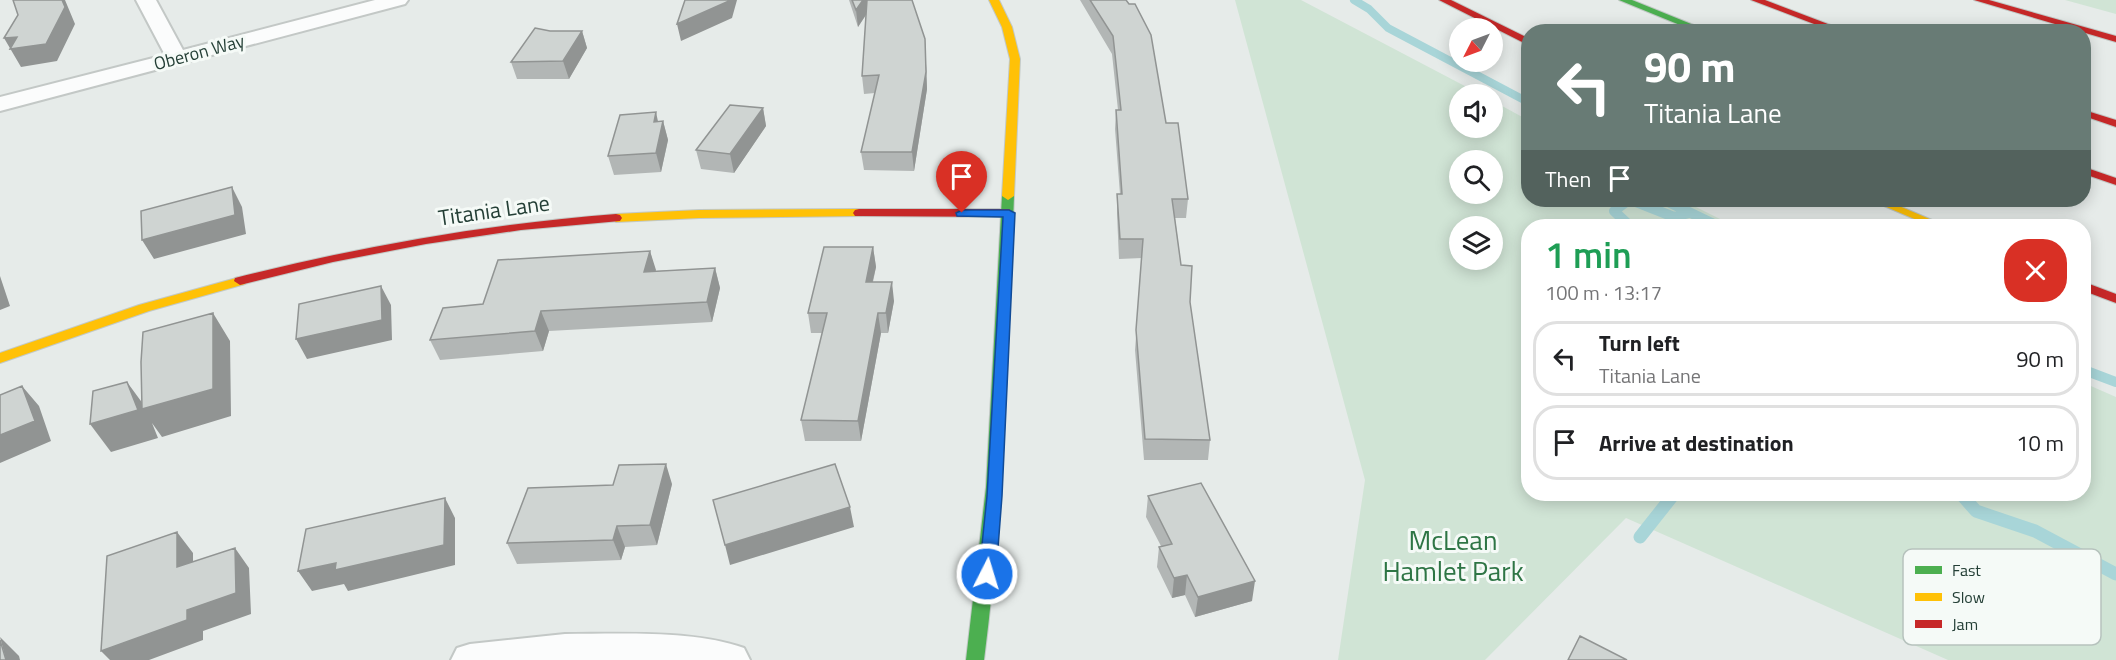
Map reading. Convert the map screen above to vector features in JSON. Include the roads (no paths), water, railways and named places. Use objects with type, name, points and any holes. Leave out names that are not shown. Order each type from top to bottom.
[{"type":"main road","points":[[975,660],[986,594],[994,496],[1015,59],[1007,27],[994,0]]},
{"type":"main road","points":[[1444,0],[1521,38]]},
{"type":"main road","points":[[1624,0],[1686,24]]},
{"type":"main road","points":[[1756,0],[1823,24]]},
{"type":"main road","points":[[1979,0],[2063,24]]},
{"type":"main road","points":[[2091,32],[2116,39]]},
{"type":"main road","points":[[2091,115],[2116,124]]},
{"type":"main road","points":[[2091,173],[2116,182]]},
{"type":"main road","points":[[1893,207],[1923,219]]},
{"type":"main road","name":"Titania Lane","points":[[0,358],[127,315],[232,284],[422,241],[505,229],[595,219],[678,214],[1009,213]]},
{"type":"main road","points":[[2091,289],[2116,298]]},
{"type":"street","points":[[146,0],[177,58]]},
{"type":"street","name":"Oberon Way","points":[[0,104],[398,0]]},
{"type":"street","points":[[470,660],[565,650],[655,650],[731,660]]},
{"type":"waterway","points":[[1354,0],[1369,9],[1388,28],[1521,98]]},
{"type":"waterway","points":[[1619,207],[1614,211],[1623,219]]},
{"type":"waterway","points":[[1649,207],[1674,217],[1689,213]]},
{"type":"waterway","points":[[1679,207],[1703,219]]},
{"type":"waterway","points":[[2091,373],[2116,382]]},
{"type":"waterway","points":[[1640,537],[1668,501]]},
{"type":"waterway","points":[[1967,501],[1976,511],[2035,531],[2069,549]]},
{"type":"waterway","points":[[2101,566],[2116,574]]},
{"type":"park label","name":"McLean Hamlet Park","points":[[1453,554]]}]
